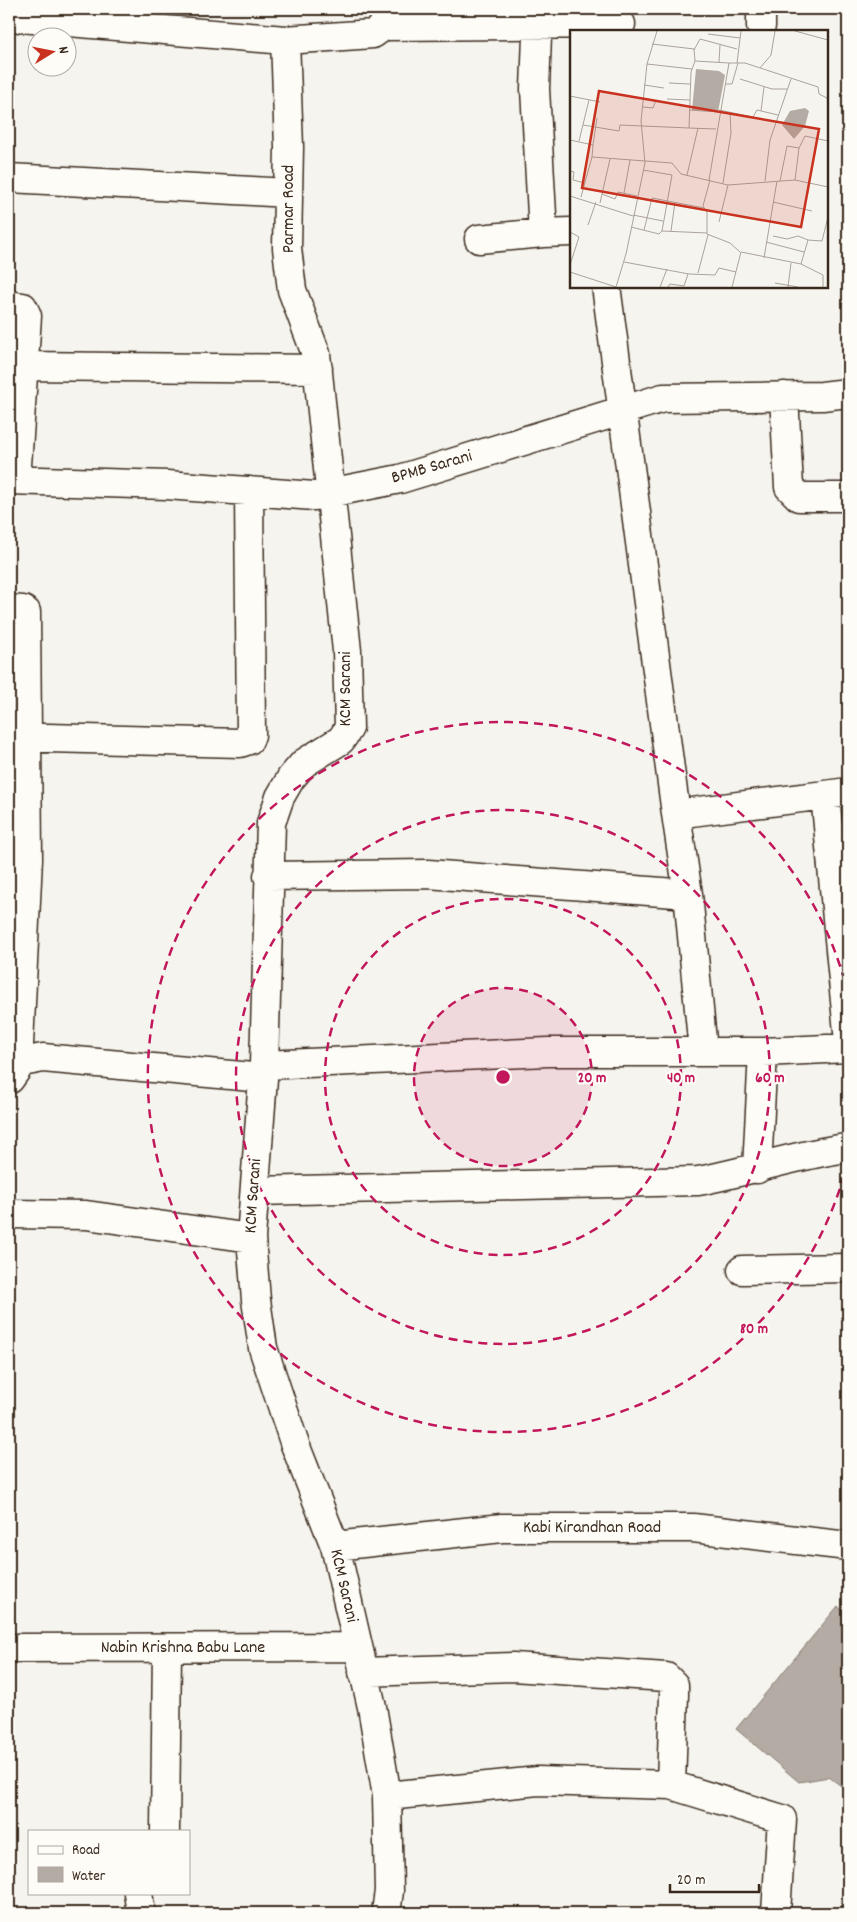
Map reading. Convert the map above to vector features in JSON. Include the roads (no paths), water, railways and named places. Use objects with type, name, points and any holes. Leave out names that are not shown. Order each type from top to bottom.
[{"type":"street","points":[[9,17],[52,15],[286,40],[373,34],[385,18],[538,16],[621,24]]},
{"type":"street","points":[[538,16],[535,89],[543,233]]},
{"type":"street","name":"Parmar Road","points":[[286,40],[289,147],[287,248],[292,290],[314,345],[330,493]]},
{"type":"street","points":[[9,178],[288,193]]},
{"type":"street","points":[[479,238],[570,232]]},
{"type":"street","points":[[606,288],[688,894],[704,1051]]},
{"type":"street","points":[[9,305],[19,306],[26,311],[23,366],[12,480]]},
{"type":"street","points":[[23,366],[318,369]]},
{"type":"street","name":"BPMB Sarani","points":[[12,480],[167,485],[314,496],[400,479],[663,398],[822,396],[848,393]]},
{"type":"street","points":[[784,396],[789,487],[799,498],[848,496]]},
{"type":"street","points":[[18,737],[240,743],[249,740],[251,734],[249,491]]},
{"type":"street","name":"KCM Sarani","points":[[330,493],[347,651],[349,728],[342,740],[304,763],[280,797],[271,823],[263,1071],[251,1238],[263,1348],[294,1442],[335,1546],[360,1659],[387,1796],[389,1891],[386,1913]]},
{"type":"street","points":[[9,609],[26,612],[18,737],[18,812],[28,859],[14,1073]]},
{"type":"street","points":[[676,814],[837,794],[848,1032]]},
{"type":"street","points":[[268,876],[428,874],[688,894]]},
{"type":"street","points":[[14,1073],[26,1060],[43,1058],[263,1071],[548,1052],[763,1052],[848,1048]]},
{"type":"street","points":[[757,1169],[763,1052]]},
{"type":"street","points":[[255,1191],[698,1181],[757,1169],[822,1151],[848,1148]]},
{"type":"street","points":[[9,1214],[86,1216],[251,1238]]},
{"type":"street","points":[[742,1270],[848,1268]]},
{"type":"street","name":"Kabi Kirandhan Road","points":[[335,1546],[502,1528],[693,1528],[848,1546]]},
{"type":"street","name":"Nabin Krishna Babu Lane","points":[[9,1648],[167,1648],[512,1667],[666,1678],[674,1685],[671,1785]]},
{"type":"street","points":[[165,1830],[167,1648]]},
{"type":"street","points":[[387,1796],[538,1781],[671,1785],[782,1819],[776,1913]]},
{"type":"street","points":[[138,1894],[141,1913]]},
{"type":"water","points":[[848,816],[848,979],[833,820]]},
{"type":"water","points":[[838,1606],[848,1617],[848,1791],[829,1777],[799,1782],[736,1729]]}]
